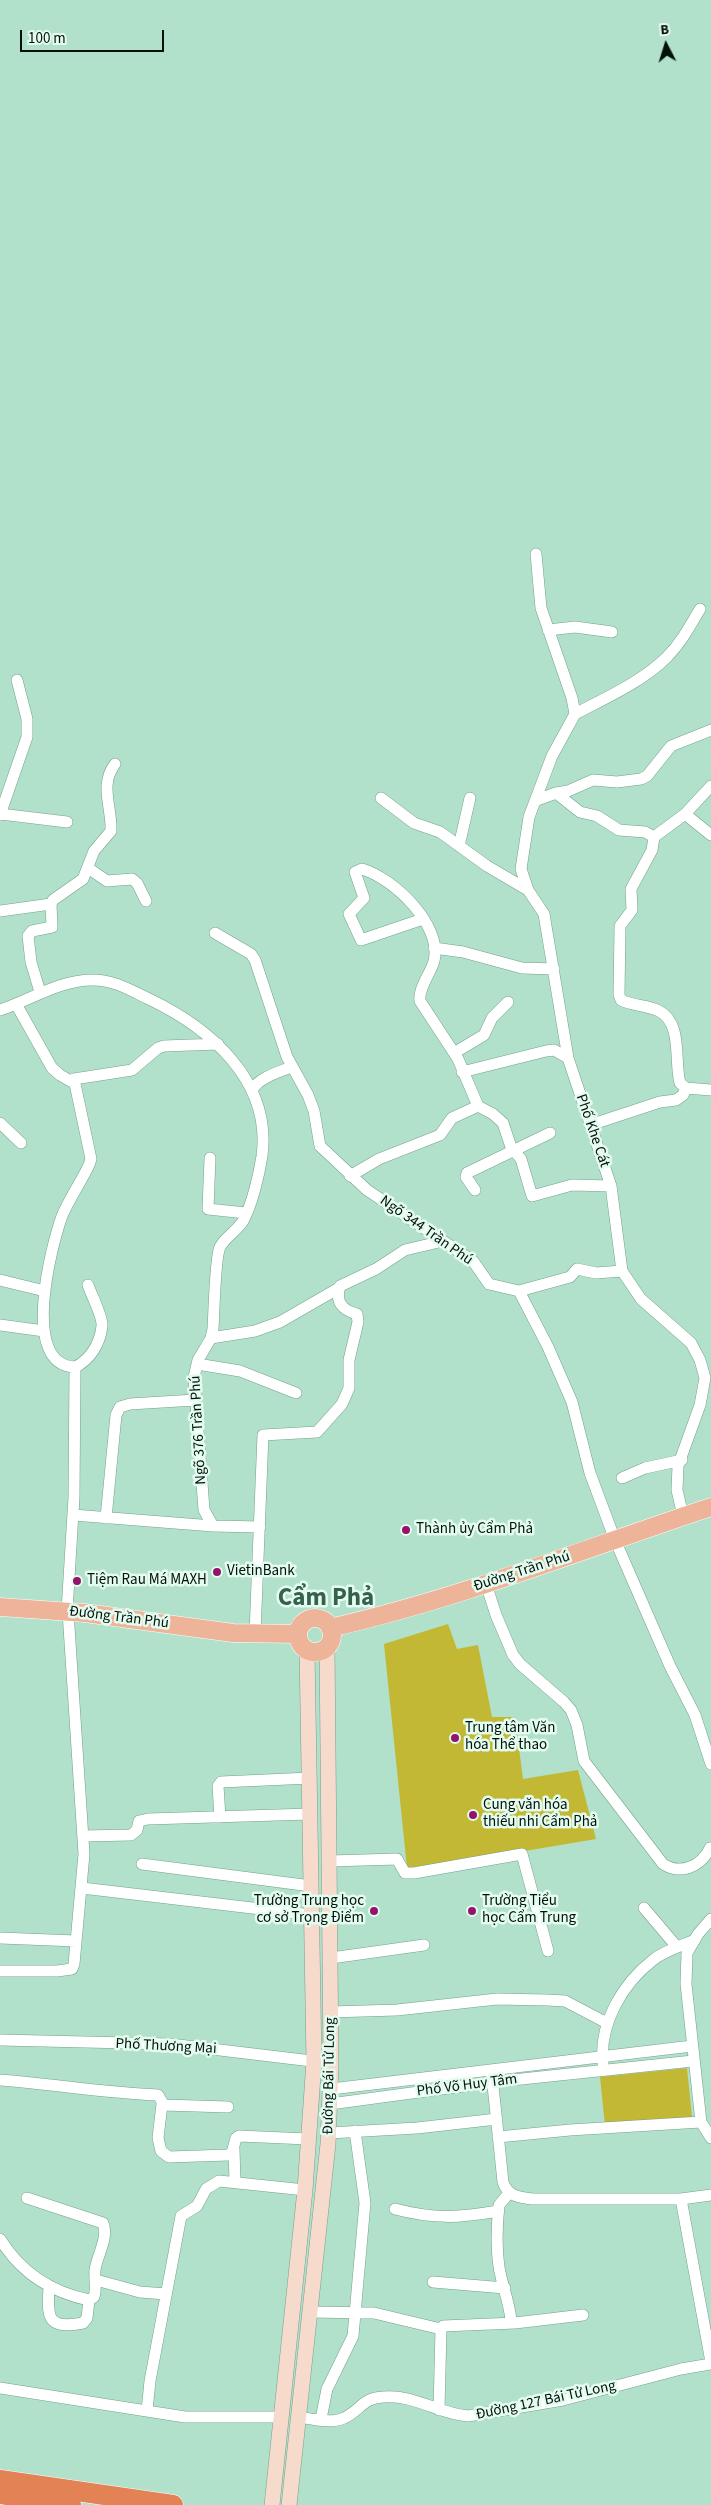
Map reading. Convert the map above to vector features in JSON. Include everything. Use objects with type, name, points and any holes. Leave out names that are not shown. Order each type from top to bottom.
[{"type":"highway","points":[[0,2480],[173,2505]]},
{"type":"highway","points":[[0,2494],[71,2505]]},
{"type":"main road","name":"Đường Trần Phú","points":[[330,1628],[418,1606],[711,1507]]},
{"type":"main road","name":"Đường Trần Phú","points":[[0,1607],[68,1612],[233,1633],[298,1634]]},
{"type":"main road","points":[[315,1618],[328,1624],[330,1628],[332,1635],[327,1646],[318,1651],[307,1649],[300,1642],[298,1634],[304,1622],[315,1618]]},
{"type":"street","points":[[536,554],[541,608],[572,698],[575,714]]},
{"type":"street","points":[[528,890],[521,868],[525,832],[552,756],[575,714],[622,689],[666,658],[684,635],[700,609]]},
{"type":"street","points":[[548,630],[575,627],[612,632]]},
{"type":"street","points":[[17,680],[27,719],[27,737],[0,815],[67,822]]},
{"type":"street","points":[[537,800],[568,791],[593,780],[617,782],[641,779],[647,776],[671,746],[711,730]]},
{"type":"street","points":[[0,911],[51,904],[60,894],[82,879],[94,851],[111,830],[108,774],[115,764]]},
{"type":"street","points":[[711,786],[685,814],[654,837],[652,850],[631,889],[632,910],[620,926],[619,995],[621,1000],[658,1010],[666,1016],[677,1046],[680,1083],[686,1088],[711,1090]]},
{"type":"street","points":[[556,793],[580,812],[597,816],[619,830],[645,832],[654,837]]},
{"type":"street","name":"Phố Khe Cát","points":[[381,798],[414,823],[440,832],[505,878],[528,890],[544,914],[568,1058],[611,1186],[622,1270],[640,1299],[691,1342],[700,1360],[705,1378],[700,1405],[682,1460],[678,1466],[677,1490],[683,1516]]},
{"type":"street","points":[[459,846],[470,798]]},
{"type":"street","points":[[685,814],[711,835]]},
{"type":"street","points":[[88,868],[101,879],[107,881],[132,880],[137,883],[146,901]]},
{"type":"street","points":[[505,878],[515,874],[521,868]]},
{"type":"street","points":[[423,919],[361,940],[349,914],[364,898],[355,872],[358,869],[367,870],[389,882],[423,919],[432,934],[434,959],[419,998],[428,1015],[454,1053],[478,1106],[493,1114],[503,1123],[514,1150],[521,1159],[532,1196],[572,1185],[611,1186]]},
{"type":"street","points":[[40,992],[31,962],[28,936],[32,931],[52,927],[51,904]]},
{"type":"street","name":"Ngõ 344 Trần Phú","points":[[215,933],[251,954],[255,960],[291,1067],[308,1095],[314,1111],[320,1146],[350,1176],[473,1261],[489,1284],[519,1291]]},
{"type":"street","points":[[434,948],[463,952],[522,968],[554,969]]},
{"type":"street","name":"Ngõ 376 Trần Phú","points":[[0,1010],[57,986],[90,980],[107,980],[178,1013],[218,1044],[252,1090],[260,1120],[262,1155],[258,1176],[241,1224],[220,1246],[218,1252],[213,1329],[194,1377],[204,1510],[213,1526]]},
{"type":"street","points":[[454,1053],[484,1035],[492,1018],[508,1002]]},
{"type":"street","points":[[16,1004],[52,1068],[60,1075],[74,1082]]},
{"type":"street","points":[[88,1285],[102,1326],[93,1352],[85,1362],[75,1368],[60,1365],[53,1357],[44,1331],[50,1256],[63,1215],[90,1165],[84,1122],[74,1082],[77,1077],[132,1070],[158,1048],[164,1046],[218,1044]]},
{"type":"street","points":[[462,1072],[546,1051],[554,1050],[568,1058]]},
{"type":"street","points":[[252,1090],[256,1084],[266,1077],[291,1067]]},
{"type":"street","points":[[590,1125],[660,1102],[676,1100],[683,1095],[686,1088]]},
{"type":"street","points":[[350,1176],[379,1159],[440,1135],[452,1118],[478,1106]]},
{"type":"street","points":[[0,1123],[21,1143]]},
{"type":"street","points":[[475,1190],[466,1178],[467,1173],[550,1133]]},
{"type":"street","points":[[210,1158],[208,1209],[246,1213]]},
{"type":"street","points":[[211,1338],[255,1331],[280,1322],[339,1288],[344,1282],[376,1269],[405,1250],[443,1241]]},
{"type":"street","points":[[622,1270],[596,1273],[577,1269],[570,1277],[519,1291],[548,1347],[572,1402],[590,1473],[615,1540],[667,1658],[695,1715],[711,1764]]},
{"type":"street","points":[[0,1280],[46,1291]]},
{"type":"street","points":[[255,1633],[262,1437],[268,1434],[317,1432],[342,1404],[349,1388],[349,1360],[358,1317],[357,1314],[344,1310],[341,1306],[339,1288]]},
{"type":"street","points":[[0,1325],[44,1331]]},
{"type":"street","points":[[198,1364],[240,1372],[296,1393]]},
{"type":"street","points":[[0,1971],[68,1970],[72,1969],[74,1964],[82,1888],[83,1836],[68,1612],[73,1515],[75,1368]]},
{"type":"street","points":[[106,1518],[117,1410],[123,1405],[195,1400]]},
{"type":"street","points":[[622,1478],[645,1468],[682,1460]]},
{"type":"street","points":[[73,1515],[260,1528]]},
{"type":"street","points":[[486,1584],[499,1624],[513,1655],[520,1664],[571,1710],[577,1724],[584,1761],[663,1864],[678,1870],[690,1867],[704,1858],[708,1849]]},
{"type":"street","name":"Đường Bái Tử Long","points":[[289,2505],[329,2133],[331,1958],[327,1646]]},
{"type":"street","name":"Đường Bái Tử Long","points":[[272,2505],[304,2190],[314,2061],[307,1649]]},
{"type":"street","points":[[220,1817],[218,1786],[220,1782],[330,1776]]},
{"type":"street","points":[[83,1836],[131,1835],[137,1830],[139,1821],[148,1818],[310,1814]]},
{"type":"street","points":[[330,1861],[397,1859],[405,1873],[414,1873],[522,1854],[548,1951]]},
{"type":"street","points":[[142,1864],[312,1886]]},
{"type":"street","points":[[82,1888],[312,1922],[330,1928]]},
{"type":"street","points":[[644,1908],[677,1947]]},
{"type":"street","points":[[711,1919],[694,1940],[687,1953],[686,1984],[701,2122],[711,2138]]},
{"type":"street","points":[[0,1938],[76,1941]]},
{"type":"street","points":[[604,2070],[603,2056],[607,2023],[611,2012],[642,1970],[654,1959],[694,1940]]},
{"type":"street","points":[[331,1958],[424,1945]]},
{"type":"street","points":[[331,2012],[397,2010],[497,1999],[547,2000],[565,2001],[607,2023]]},
{"type":"street","name":"Phố Thương Mại","points":[[0,2040],[170,2044],[331,2064]]},
{"type":"street","name":"Phố Võ Huy Tâm","points":[[330,2097],[492,2069],[692,2046]]},
{"type":"street","name":"Phố Võ Huy Tâm","points":[[330,2097],[693,2061]]},
{"type":"street","points":[[492,2069],[503,2182],[509,2193],[532,2199],[681,2199],[711,2195]]},
{"type":"street","points":[[0,2080],[118,2093],[158,2095],[162,2104],[158,2138],[164,2156],[169,2158],[218,2157],[232,2153],[234,2149]]},
{"type":"street","points":[[311,2098],[330,2097]]},
{"type":"street","points":[[162,2104],[228,2107]]},
{"type":"street","points":[[329,2133],[417,2128],[496,2119]]},
{"type":"street","points":[[498,2138],[570,2130],[701,2122]]},
{"type":"street","points":[[321,2419],[329,2384],[353,2336],[356,2311],[364,2203],[355,2132]]},
{"type":"street","points":[[235,2182],[234,2141],[239,2136],[308,2139]]},
{"type":"street","points":[[147,2411],[150,2381],[181,2216],[197,2206],[206,2189],[214,2183],[235,2182],[304,2190]]},
{"type":"street","points":[[509,2193],[500,2200],[498,2211],[498,2264],[511,2320],[515,2323]]},
{"type":"street","points":[[0,2238],[12,2257],[33,2278],[49,2288],[89,2300],[94,2297],[96,2267],[104,2235],[103,2224],[27,2198]]},
{"type":"street","points":[[681,2199],[711,2363]]},
{"type":"street","points":[[395,2209],[423,2216],[448,2218],[498,2211]]},
{"type":"street","points":[[96,2280],[140,2292],[166,2294]]},
{"type":"street","points":[[433,2282],[504,2288]]},
{"type":"street","points":[[49,2288],[48,2313],[51,2320],[57,2323],[82,2323],[87,2318],[89,2300]]},
{"type":"street","points":[[310,2312],[356,2311],[441,2329],[446,2326],[515,2323],[583,2314]]},
{"type":"street","points":[[440,2410],[441,2329]]},
{"type":"street","name":"Đường 127 Bái Tử Long","points":[[299,2417],[344,2419],[370,2398],[385,2396],[407,2398],[440,2410],[468,2416],[563,2400],[711,2363]]},
{"type":"street","points":[[0,2388],[185,2417],[299,2417]]},
{"type":"shaded area","name":"Trung tâm Văn hóa Thể thao","points":[[448,1624],[457,1649],[478,1645],[492,1717],[515,1717],[523,1779],[578,1770],[596,1839],[412,1870],[407,1868],[384,1644]]},
{"type":"shaded area","points":[[687,2068],[692,2117],[605,2126],[600,2077]]},
{"type":"place","name":"Thành ủy Cẩm Phả","points":[[406,1530]]},
{"type":"place","name":"VietinBank","points":[[217,1572]]},
{"type":"place","name":"Tiệm Rau Má MAXH","points":[[77,1581]]},
{"type":"place","name":"Trung tâm Văn hóa Thể thao","points":[[455,1738]]},
{"type":"place","name":"Cung văn hóa thiếu nhi Cẩm Phả","points":[[473,1815]]},
{"type":"place","name":"Trường Trung học cơ sở Trọng Điểm","points":[[374,1911]]},
{"type":"place","name":"Trường Tiểu học Cẩm Trung","points":[[472,1911]]},
{"type":"district","name":"Cẩm Phả","points":[[326,1600]]}]
